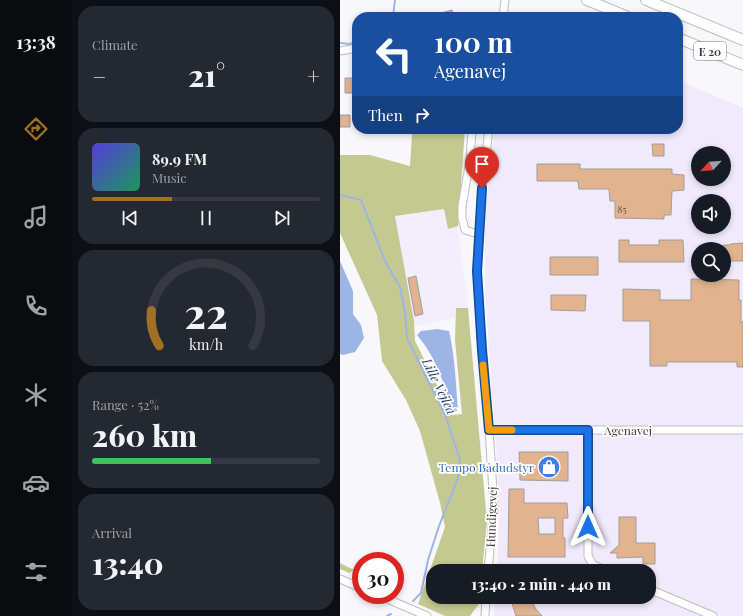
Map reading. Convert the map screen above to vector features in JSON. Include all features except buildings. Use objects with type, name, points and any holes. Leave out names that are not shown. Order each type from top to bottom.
[{"type":"highway","points":[[587,0],[616,12]]},
{"type":"highway","name":"E 20","points":[[646,0],[675,12]]},
{"type":"highway","name":"E 20","points":[[683,15],[743,40]]},
{"type":"highway","name":"E 20","points":[[683,40],[743,65]]},
{"type":"street","points":[[504,12],[505,0]]},
{"type":"street","points":[[340,51],[352,49]]},
{"type":"street","points":[[472,134],[470,160],[462,206],[462,218],[465,230],[478,234]]},
{"type":"street","name":"Hundigevej","points":[[488,134],[478,234],[477,271],[494,506],[489,564]]},
{"type":"street","name":"Agenavej","points":[[489,430],[743,430]]},
{"type":"street","points":[[588,430],[588,556],[592,564]]},
{"type":"street","points":[[340,579],[352,584]]},
{"type":"street","points":[[656,592],[713,616]]},
{"type":"street","points":[[399,604],[427,616]]},
{"type":"street","points":[[485,616],[486,604]]},
{"type":"shaded area","points":[[683,82],[743,108],[743,616],[494,616],[495,604],[656,604],[656,564],[497,564],[499,522],[498,471],[485,288],[485,213],[494,134],[683,134]]},
{"type":"shaded area","points":[[444,209],[448,229],[458,226],[468,308],[456,308],[455,318],[414,326],[395,216]]},
{"type":"green space","points":[[412,134],[465,134],[458,226],[448,229],[444,209],[395,216],[414,321],[415,341],[452,415],[462,414],[455,340],[456,308],[468,308],[487,522],[483,564],[432,564],[445,527],[440,503],[420,431],[406,400],[382,361],[377,315],[340,233],[340,155],[370,155],[410,166]]},
{"type":"green space","points":[[340,563],[352,569],[352,571],[349,573],[340,569]]},
{"type":"green space","points":[[426,581],[426,604],[479,604],[470,616],[445,616],[418,604]]},
{"type":"water","points":[[340,261],[353,291],[353,314],[361,325],[364,338],[355,352],[343,355],[340,354]]},
{"type":"water","points":[[437,329],[449,331],[454,361],[458,412],[453,412],[436,365],[427,348],[417,335],[421,331]]},
{"type":"waterway","name":"Lille Vejleå","points":[[394,12],[395,0]]},
{"type":"waterway","name":"Lille Vejleå","points":[[340,43],[352,43]]},
{"type":"waterway","name":"Lille Vejleå","points":[[340,195],[361,200],[385,261],[400,287],[405,312],[407,338],[446,417],[460,460],[458,478],[439,526],[428,560],[421,593],[413,601]]},
{"type":"waterway","name":"Lille Vejleå","points":[[387,616],[391,614]]},
{"type":"slow traffic","points":[[483,365],[489,430],[512,430]]},
{"type":"place","name":"Tempo Bådudstyr","points":[[549,467]]},
{"type":"route","points":[[482,188],[478,234],[477,271],[489,430],[588,430],[588,527]]}]
